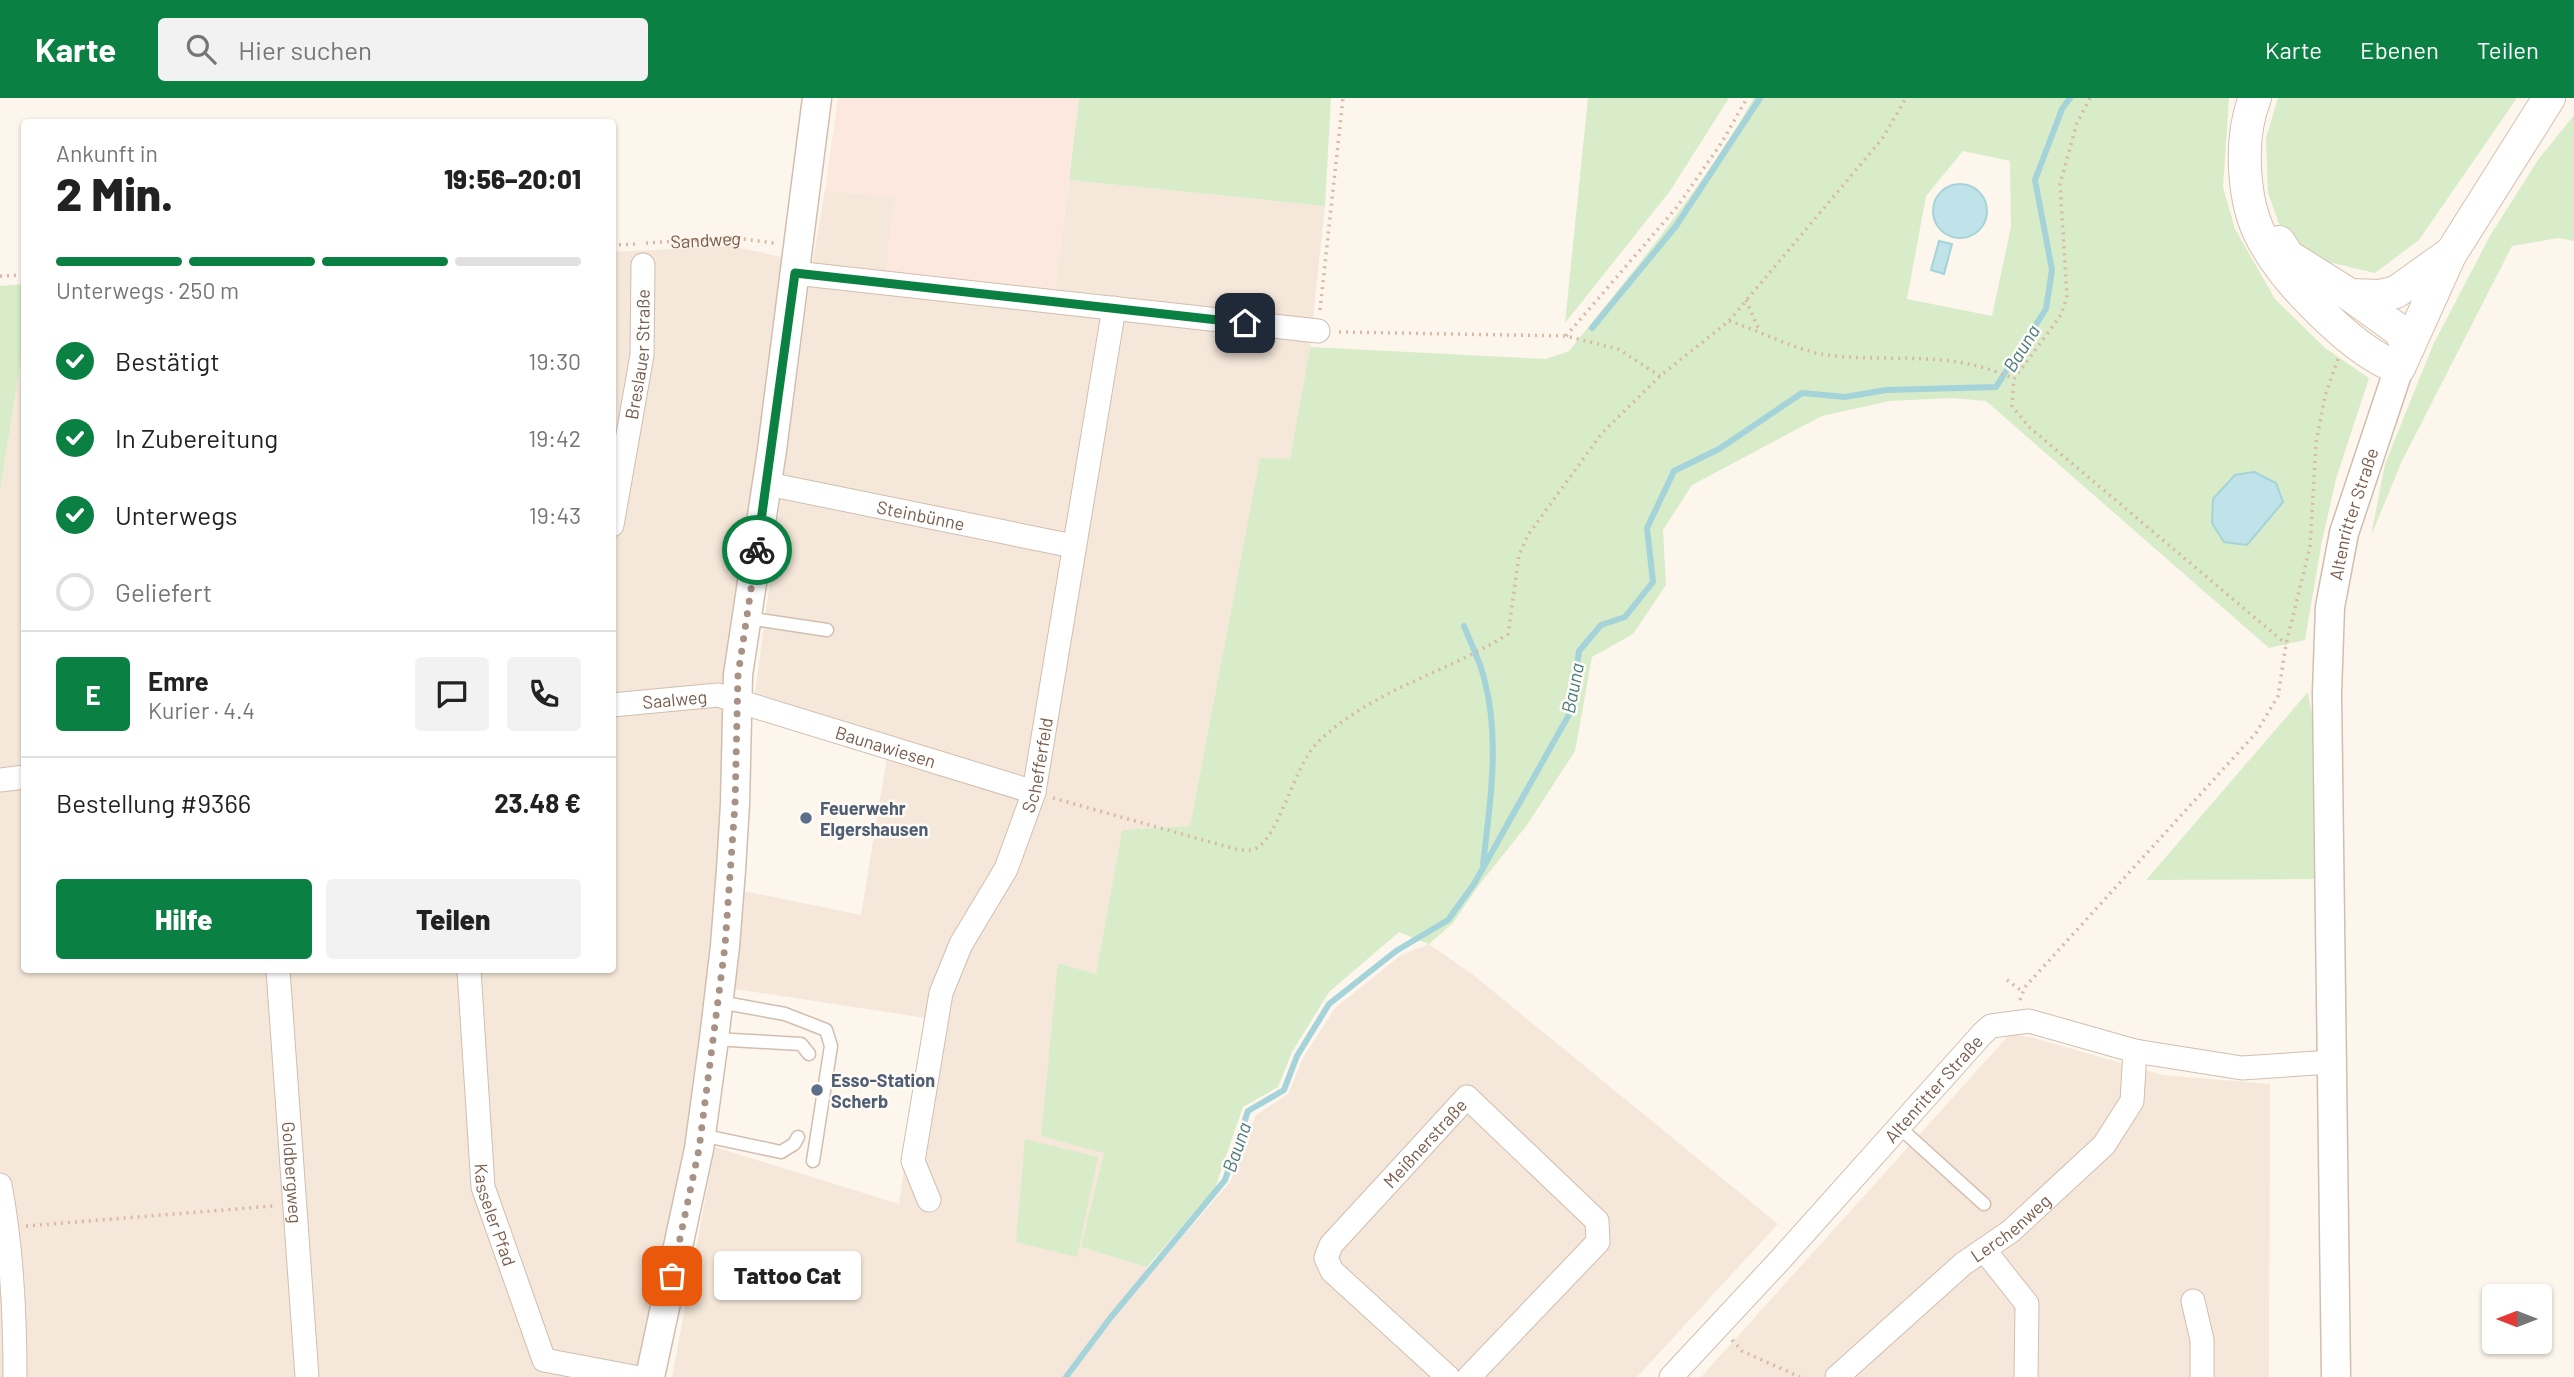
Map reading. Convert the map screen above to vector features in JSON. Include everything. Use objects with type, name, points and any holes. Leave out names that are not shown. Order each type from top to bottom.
[{"type":"main road","points":[[2255,98],[2247,117],[2246,189],[2262,239],[2295,288],[2340,330],[2384,363],[2404,358]]},
{"type":"main road","points":[[2266,98],[2256,138],[2256,186],[2269,225],[2288,256],[2400,331],[2404,358]]},
{"type":"main road","points":[[2404,358],[2449,254],[2549,98]]},
{"type":"main road","points":[[2350,295],[2380,296],[2396,292],[2449,254]]},
{"type":"street","points":[[650,1377],[701,1135],[714,1039],[725,946],[735,804],[738,675],[768,484],[817,98]]},
{"type":"street","points":[[797,261],[1114,308],[1318,331]]},
{"type":"street","name":"Breslauer Straße","points":[[616,502],[642,355],[643,265]]},
{"type":"street","name":"Schefferfeld","points":[[929,1200],[913,1161],[941,993],[961,944],[1006,869],[1034,792],[1114,308]]},
{"type":"street","name":"Altenritter Straße","points":[[2336,1377],[2328,663],[2330,607],[2343,533],[2404,358]]},
{"type":"street","name":"Steinbünne","points":[[768,484],[1073,545]]},
{"type":"street","name":"Saalweg","points":[[616,705],[718,695],[736,701]]},
{"type":"street","name":"Baunawiesen","points":[[736,701],[1034,792]]},
{"type":"street","points":[[0,780],[21,777]]},
{"type":"street","name":"Goldbergweg","points":[[278,973],[307,1377]]},
{"type":"street","name":"Kasseler Pfad","points":[[469,973],[483,1187],[544,1360],[634,1377]]},
{"type":"street","points":[[2015,1021],[2029,1021],[2135,1051],[2242,1068],[2332,1062]]},
{"type":"street","name":"Altenritter Straße","points":[[1671,1377],[1983,1033],[1992,1026],[2015,1021]]},
{"type":"street","name":"Lerchenweg","points":[[1838,1377],[1963,1264],[2011,1231],[2104,1145],[2132,1101],[2135,1051]]},
{"type":"street","name":"Meißnerstraße","points":[[1448,1377],[1332,1271],[1326,1258],[1331,1245],[1467,1097],[1597,1221],[1598,1242],[1469,1377]]},
{"type":"street","points":[[0,1185],[8,1228],[15,1329],[15,1377]]},
{"type":"street","points":[[1985,1251],[2027,1304],[2026,1377]]},
{"type":"street","points":[[2193,1301],[2203,1340],[2203,1377]]},
{"type":"lane","points":[[747,618],[827,630]]},
{"type":"lane","points":[[718,1002],[785,1014],[826,1030],[831,1046],[813,1161]]},
{"type":"lane","points":[[714,1039],[801,1044],[809,1054]]},
{"type":"lane","points":[[1899,1127],[1984,1204]]},
{"type":"lane","points":[[701,1135],[781,1152],[794,1144],[798,1137]]},
{"type":"path","points":[[1343,98],[1318,331],[1566,336],[1618,349],[1660,376]]},
{"type":"path","points":[[1566,336],[1677,206],[1722,142],[1747,98]]},
{"type":"path","points":[[1034,792],[1239,850],[1254,850],[1267,840],[1303,762],[1315,744],[1362,706],[1508,634],[1519,555],[1528,535],[1602,433],[1660,376],[1729,321],[1882,139],[1906,98]]},
{"type":"path","points":[[2015,1021],[2025,987],[2256,733],[2278,696],[2286,644],[2029,427],[2012,406],[2014,379],[2061,315],[2067,296],[2060,184],[2077,123],[2090,98]]},
{"type":"path","name":"Sandweg","points":[[616,245],[736,237],[761,240],[797,261]]},
{"type":"path","points":[[0,276],[21,275]]},
{"type":"path","points":[[1746,300],[1759,330]]},
{"type":"path","points":[[1729,321],[1759,330],[1798,348],[1834,356],[1951,360],[1988,367],[2014,379]]},
{"type":"path","points":[[2007,980],[2023,992]]},
{"type":"path","points":[[8,1228],[296,1204]]},
{"type":"path","points":[[1718,1326],[1742,1351],[1800,1377]]},
{"type":"shaded area","points":[[838,98],[1079,98],[1054,297],[886,279],[894,197],[825,190]]},
{"type":"shaded area","points":[[1069,180],[1325,206],[1310,347],[1290,460],[1260,459],[1190,826],[1122,830],[1096,975],[1059,963],[1105,1153],[1081,1247],[1154,1269],[1230,1182],[1256,1115],[1288,1094],[1303,1058],[1335,1008],[1401,955],[1429,944],[1472,974],[1778,1224],[1637,1377],[672,1377],[715,1147],[899,1204],[926,1018],[735,989],[743,891],[861,915],[887,757],[752,716],[811,272],[825,190],[894,197],[886,279],[1054,296]]},
{"type":"shaded area","points":[[731,246],[782,257],[734,714],[694,1144],[647,1377],[0,1377],[0,490],[21,360],[21,973],[616,973],[616,252]]},
{"type":"shaded area","points":[[2010,1034],[2034,1038],[2163,1075],[2270,1084],[2269,1377],[1701,1377]]},
{"type":"green space","points":[[1079,98],[1331,98],[1325,206],[1069,180]]},
{"type":"green space","points":[[1588,98],[1729,98],[1670,191],[1565,323]]},
{"type":"green space","points":[[1754,98],[2229,98],[2223,187],[2235,229],[2275,299],[2325,348],[2369,378],[2336,479],[2305,640],[2269,648],[1986,401],[1952,398],[1889,401],[1822,416],[1692,485],[1663,530],[1666,585],[1633,634],[1592,657],[1575,751],[1527,825],[1479,885],[1453,923],[1429,944],[1399,932],[1329,992],[1292,1052],[1278,1087],[1243,1107],[1215,1188],[1147,1267],[1081,1247],[1104,1153],[1041,1136],[1058,963],[1096,974],[1122,830],[1190,826],[1260,458],[1290,459],[1310,347],[1546,359],[1569,351],[1667,228],[1734,132]],"holes":[[[1963,151],[2010,161],[2011,227],[1992,316],[1907,299],[1926,196]]]},
{"type":"green space","points":[[2278,98],[2517,98],[2419,240],[2375,273],[2328,262],[2282,232],[2268,193],[2266,138]]},
{"type":"green space","points":[[2574,115],[2574,241],[2558,238],[2512,246],[2402,461],[2371,536],[2385,464],[2433,345],[2491,234],[2538,160]]},
{"type":"green space","points":[[21,284],[21,360],[0,490],[0,286]]},
{"type":"green space","points":[[2308,692],[2312,716],[2314,879],[2146,880]]},
{"type":"green space","points":[[1025,1139],[1098,1157],[1077,1257],[1016,1242]]},
{"type":"water","points":[[1960,184],[1979,192],[1987,211],[1979,230],[1960,238],[1941,230],[1933,211],[1941,192]]},
{"type":"water","points":[[1939,241],[1952,244],[1944,274],[1931,270]]},
{"type":"water","points":[[2254,472],[2276,483],[2283,502],[2247,545],[2224,542],[2212,523],[2213,499],[2235,475]]},
{"type":"waterway","points":[[1592,328],[1676,226],[1760,98]]},
{"type":"waterway","name":"Bauna","points":[[1066,1377],[1111,1317],[1225,1180],[1248,1111],[1284,1090],[1297,1056],[1329,1004],[1396,951],[1448,920],[1474,884],[1571,711],[1579,651],[1601,625],[1625,617],[1653,582],[1647,528],[1674,471],[1719,449],[1802,393],[1845,397],[1886,390],[1996,387],[2046,309],[2052,270],[2035,180],[2062,109],[2070,98]]},
{"type":"waterway","points":[[1464,626],[1483,675],[1492,727],[1492,773],[1483,864]]},
{"type":"way so far","points":[[672,1276],[699,1149],[725,946],[735,804],[738,675],[757,550]]},
{"type":"place","name":"Feuerwehr Elgershausen","points":[[806,818]]},
{"type":"place","name":"Esso-Station Scherb","points":[[817,1090]]},
{"type":"place","name":"Tattoo Cat","points":[[672,1276]]},
{"type":"route","points":[[757,550],[795,273],[1245,323]]}]
